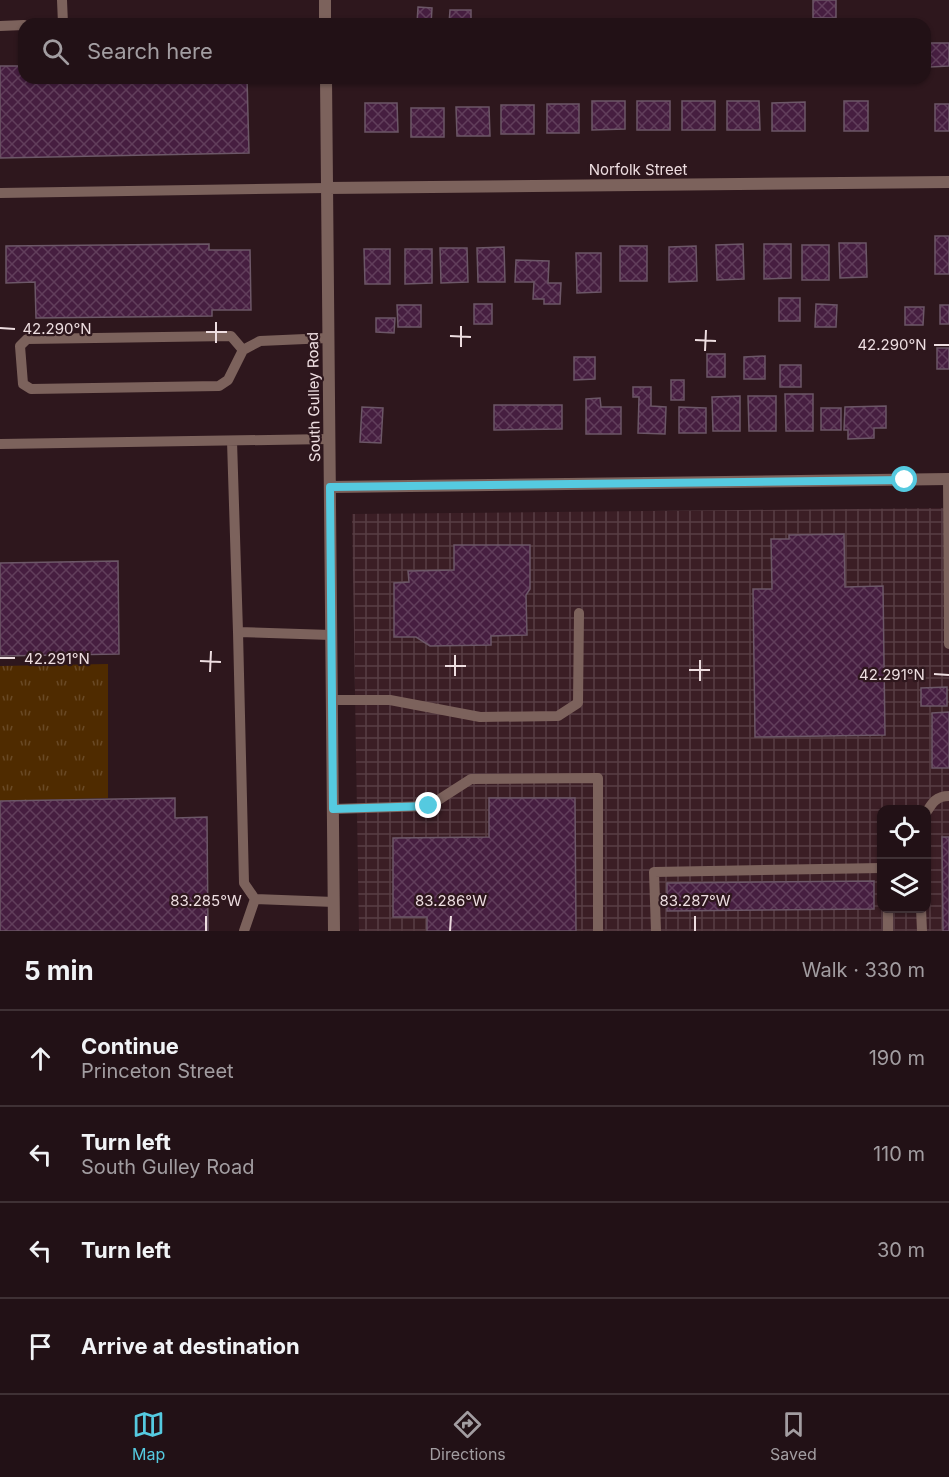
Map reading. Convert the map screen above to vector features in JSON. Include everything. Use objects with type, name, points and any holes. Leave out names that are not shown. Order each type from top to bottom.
[{"type":"street","points":[[325,0],[325,18]]},
{"type":"street","name":"South Gulley Road","points":[[326,84],[334,931]]},
{"type":"street","name":"Norfolk Street","points":[[327,188],[949,182]]},
{"type":"street","points":[[330,487],[949,479]]},
{"type":"lane","points":[[62,0],[63,18]]},
{"type":"lane","points":[[0,26],[18,26]]},
{"type":"lane","points":[[0,193],[327,188]]},
{"type":"lane","points":[[243,350],[231,336],[27,339],[20,346],[23,384],[31,390],[219,386],[228,380],[243,350],[260,341],[328,338]]},
{"type":"lane","points":[[0,444],[329,439]]},
{"type":"lane","points":[[232,441],[244,883],[255,899]]},
{"type":"lane","points":[[949,479],[949,644]]},
{"type":"lane","points":[[332,700],[390,700],[480,717],[558,716],[578,703],[579,613]]},
{"type":"lane","points":[[237,632],[331,635]]},
{"type":"lane","points":[[333,809],[429,806],[471,779],[598,778],[598,931]]},
{"type":"lane","points":[[931,806],[941,796],[949,796]]},
{"type":"lane","points":[[656,931],[654,872],[877,868]]},
{"type":"lane","points":[[255,899],[334,902]]},
{"type":"lane","points":[[244,931],[255,899]]},
{"type":"lane","points":[[888,913],[888,931]]},
{"type":"lane","points":[[921,913],[922,931]]},
{"type":"shaded area","points":[[949,508],[949,931],[359,931],[352,514]]},
{"type":"green space","points":[[108,664],[108,798],[0,801],[0,666]]},
{"type":"building","points":[[813,0],[836,0],[836,18],[813,18]]},
{"type":"building","points":[[418,7],[432,8],[431,18],[417,18]]},
{"type":"building","points":[[450,10],[471,10],[471,18],[449,18]]},
{"type":"building","points":[[931,43],[949,43],[949,66],[931,67]]},
{"type":"building","points":[[0,66],[18,66],[18,84],[247,84],[249,153],[0,158]]},
{"type":"building","points":[[592,101],[625,101],[625,129],[592,130]]},
{"type":"building","points":[[637,101],[670,101],[670,130],[637,130]]},
{"type":"building","points":[[682,101],[715,101],[715,130],[682,130]]},
{"type":"building","points":[[727,101],[759,101],[760,130],[727,130]]},
{"type":"building","points":[[844,101],[868,101],[868,131],[844,131]]},
{"type":"building","points":[[805,102],[805,131],[772,131],[772,103]]},
{"type":"building","points":[[365,103],[397,103],[398,132],[365,132]]},
{"type":"building","points":[[547,104],[579,104],[579,133],[547,133]]},
{"type":"building","points":[[935,104],[949,104],[949,131],[935,131]]},
{"type":"building","points":[[501,105],[534,105],[534,134],[501,134]]},
{"type":"building","points":[[456,107],[489,107],[490,136],[457,136]]},
{"type":"building","points":[[411,108],[444,108],[444,137],[411,137]]},
{"type":"building","points":[[935,236],[949,236],[949,274],[935,274]]},
{"type":"building","points":[[839,243],[866,243],[867,277],[840,278]]},
{"type":"building","points":[[209,244],[209,250],[250,250],[251,310],[212,310],[212,316],[36,318],[35,282],[6,283],[6,246]]},
{"type":"building","points":[[743,244],[744,279],[717,280],[716,245]]},
{"type":"building","points":[[764,244],[791,244],[791,278],[764,279]]},
{"type":"building","points":[[802,245],[829,245],[829,280],[802,280]]},
{"type":"building","points":[[620,246],[647,246],[647,281],[620,281]]},
{"type":"building","points":[[696,246],[697,281],[669,282],[669,247]]},
{"type":"building","points":[[504,247],[505,282],[478,282],[477,248]]},
{"type":"building","points":[[440,248],[467,248],[468,282],[441,283]]},
{"type":"building","points":[[364,249],[390,249],[390,284],[365,284]]},
{"type":"building","points":[[405,249],[432,249],[432,283],[405,284]]},
{"type":"building","points":[[576,253],[601,253],[601,292],[577,293]]},
{"type":"building","points":[[516,260],[549,261],[548,283],[561,283],[560,304],[544,304],[544,299],[533,299],[534,282],[515,282]]},
{"type":"building","points":[[779,298],[800,298],[800,321],[779,321]]},
{"type":"building","points":[[474,304],[492,304],[492,324],[474,324]]},
{"type":"building","points":[[816,304],[837,305],[836,327],[815,327]]},
{"type":"building","points":[[397,305],[421,305],[421,327],[398,327]]},
{"type":"building","points":[[940,305],[949,305],[949,324],[940,324]]},
{"type":"building","points":[[905,307],[924,307],[923,325],[905,325]]},
{"type":"building","points":[[376,318],[395,318],[394,333],[376,332]]},
{"type":"building","points":[[937,348],[949,348],[949,369],[937,369]]},
{"type":"building","points":[[707,354],[725,354],[725,377],[707,377]]},
{"type":"building","points":[[765,356],[765,379],[744,379],[744,357]]},
{"type":"building","points":[[574,357],[595,357],[595,379],[574,380]]},
{"type":"building","points":[[780,365],[801,365],[801,387],[780,387]]},
{"type":"building","points":[[671,380],[684,380],[684,400],[671,400]]},
{"type":"building","points":[[633,387],[651,387],[651,406],[666,407],[665,434],[638,433],[639,397],[633,397]]},
{"type":"building","points":[[785,394],[813,394],[813,431],[786,431]]},
{"type":"building","points":[[740,396],[740,431],[713,431],[712,397]]},
{"type":"building","points":[[748,396],[776,396],[776,431],[749,431]]},
{"type":"building","points":[[600,398],[601,407],[621,407],[621,434],[586,434],[586,399]]},
{"type":"building","points":[[494,405],[562,405],[562,429],[494,430]]},
{"type":"building","points":[[886,406],[886,428],[874,428],[874,438],[848,439],[848,430],[844,430],[845,407]]},
{"type":"building","points":[[362,407],[383,408],[381,443],[360,442]]},
{"type":"building","points":[[679,407],[706,408],[706,433],[679,433]]},
{"type":"building","points":[[821,408],[841,408],[841,430],[821,430]]},
{"type":"building","points":[[844,534],[845,587],[883,586],[885,735],[755,737],[753,589],[772,589],[771,539],[789,539],[789,535]]},
{"type":"building","points":[[454,545],[530,545],[530,589],[526,595],[527,635],[491,636],[491,645],[430,646],[416,637],[394,637],[394,583],[409,582],[408,571],[454,570]]},
{"type":"building","points":[[118,561],[119,654],[0,656],[0,563]]},
{"type":"building","points":[[947,687],[947,706],[921,706],[921,688]]},
{"type":"building","points":[[949,712],[949,768],[932,768],[932,713]]},
{"type":"building","points":[[175,798],[175,818],[207,817],[208,931],[0,931],[0,801]]},
{"type":"building","points":[[489,798],[575,798],[576,931],[427,931],[427,917],[393,917],[393,838],[489,837]]},
{"type":"building","points":[[942,837],[949,837],[949,931],[943,931]]},
{"type":"building","points":[[874,881],[874,909],[667,911],[667,883]]},
{"type":"route","points":[[429,806],[333,809],[330,487],[905,480]]}]
